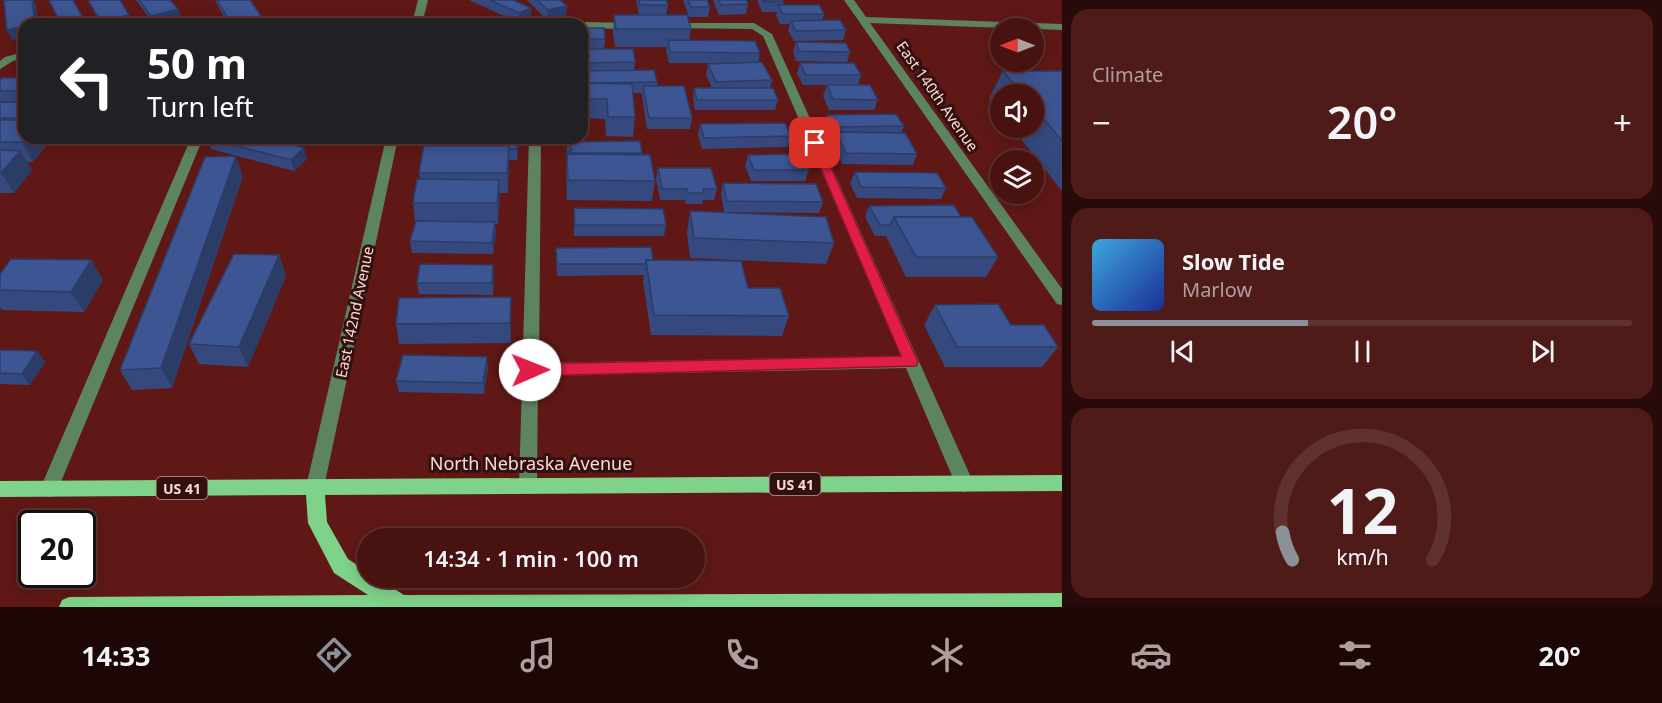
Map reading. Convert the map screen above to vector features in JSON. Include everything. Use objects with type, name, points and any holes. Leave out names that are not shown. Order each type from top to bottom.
[{"type":"main road","name":"North Nebraska Avenue","points":[[0,489],[1062,483]]},
{"type":"main road","points":[[315,487],[318,523],[340,566],[399,604]]},
{"type":"main road","points":[[69,607],[1062,603]]},
{"type":"street","points":[[418,18],[423,0]]},
{"type":"street","name":"East 140th Avenue","points":[[849,0],[1062,300]]},
{"type":"street","points":[[863,20],[1062,27]]},
{"type":"street","points":[[588,25],[754,26],[767,34],[965,484]]},
{"type":"street","points":[[0,66],[9,59],[18,57]]},
{"type":"street","points":[[49,489],[194,144]]},
{"type":"street","name":"East 142nd Avenue","points":[[315,487],[391,144]]},
{"type":"street","points":[[528,486],[535,144]]},
{"type":"street","points":[[530,370],[911,362]]},
{"type":"building","points":[[4,0],[32,0],[34,18],[18,18],[18,27],[7,30]]},
{"type":"building","points":[[49,0],[73,0],[83,18],[58,18]]},
{"type":"building","points":[[88,0],[120,0],[129,15],[117,18],[99,18]]},
{"type":"building","points":[[139,0],[170,0],[178,9],[151,16]]},
{"type":"building","points":[[217,0],[250,0],[261,16],[251,18],[228,18]]},
{"type":"building","points":[[490,0],[513,0],[531,8],[519,13]]},
{"type":"building","points":[[537,0],[560,0],[567,6],[548,10]]},
{"type":"building","points":[[639,0],[666,0],[668,5],[640,5]]},
{"type":"building","points":[[688,0],[707,0],[710,7],[691,7]]},
{"type":"building","points":[[719,0],[746,0],[748,4],[721,5]]},
{"type":"building","points":[[763,0],[783,0],[784,2],[764,2]]},
{"type":"building","points":[[778,5],[819,5],[824,14],[783,14]]},
{"type":"building","points":[[614,15],[687,15],[691,29],[616,29]]},
{"type":"building","points":[[840,20],[846,30],[796,31],[791,21]]},
{"type":"building","points":[[588,28],[604,28],[605,39],[588,39]]},
{"type":"building","points":[[668,40],[755,41],[760,53],[670,52]]},
{"type":"building","points":[[796,42],[846,43],[850,52],[799,51]]},
{"type":"building","points":[[588,49],[633,49],[635,62],[588,63]]},
{"type":"building","points":[[762,62],[772,80],[716,82],[708,64]]},
{"type":"building","points":[[800,63],[854,63],[861,75],[806,75]]},
{"type":"building","points":[[654,70],[657,82],[588,83],[588,71]]},
{"type":"building","points":[[1062,71],[1062,141],[1044,119],[1044,84],[1014,84],[1004,72]]},
{"type":"building","points":[[18,78],[18,91],[0,91],[0,80]]},
{"type":"building","points":[[588,83],[632,84],[635,117],[608,117],[607,99],[588,99]]},
{"type":"building","points":[[827,85],[870,85],[878,100],[833,99]]},
{"type":"building","points":[[643,86],[684,86],[692,118],[649,118]]},
{"type":"building","points":[[694,88],[773,88],[778,100],[697,100]]},
{"type":"building","points":[[0,102],[18,102],[18,118],[0,118]]},
{"type":"building","points":[[896,114],[904,126],[833,127],[827,115]]},
{"type":"building","points":[[0,120],[18,120],[18,142],[0,142]]},
{"type":"building","points":[[785,123],[791,136],[704,138],[700,124]]},
{"type":"building","points":[[836,132],[905,133],[917,154],[846,153]]},
{"type":"building","points":[[640,141],[642,153],[567,153],[572,150],[568,144],[588,144],[588,142]]},
{"type":"building","points":[[230,144],[289,144],[304,148],[291,160]]},
{"type":"building","points":[[442,144],[517,144],[517,149],[509,149],[509,146],[441,146]]},
{"type":"building","points":[[424,146],[509,146],[507,173],[419,173]]},
{"type":"building","points":[[0,150],[20,151],[1,173],[0,173]]},
{"type":"building","points":[[567,154],[650,155],[655,181],[568,180]]},
{"type":"building","points":[[802,154],[809,170],[754,170],[748,155]]},
{"type":"building","points":[[236,156],[161,368],[120,370],[205,157]]},
{"type":"building","points":[[658,168],[711,168],[717,189],[703,189],[704,193],[688,193],[687,189],[662,189]]},
{"type":"building","points":[[855,172],[937,173],[946,188],[861,187]]},
{"type":"building","points":[[417,179],[499,180],[497,203],[413,203]]},
{"type":"building","points":[[723,183],[816,184],[823,202],[727,201]]},
{"type":"building","points":[[954,205],[961,217],[894,217],[890,225],[880,225],[869,206]]},
{"type":"building","points":[[574,208],[663,209],[666,225],[575,225]]},
{"type":"building","points":[[690,211],[826,217],[834,243],[694,238]]},
{"type":"building","points":[[894,217],[972,217],[998,257],[916,257]]},
{"type":"building","points":[[416,221],[495,222],[492,243],[410,241]]},
{"type":"building","points":[[651,247],[653,260],[646,260],[646,264],[557,264],[556,248]]},
{"type":"building","points":[[234,254],[279,255],[239,347],[189,344]]},
{"type":"building","points":[[11,259],[91,260],[71,292],[0,290],[0,274]]},
{"type":"building","points":[[646,260],[741,261],[748,288],[780,288],[789,316],[654,315]]},
{"type":"building","points":[[420,264],[493,265],[492,283],[417,283]]},
{"type":"building","points":[[511,297],[510,323],[396,324],[399,298]]},
{"type":"building","points":[[998,304],[1011,325],[1044,325],[1058,347],[957,347],[935,305]]},
{"type":"building","points":[[0,350],[37,351],[22,374],[0,373]]},
{"type":"building","points":[[403,355],[487,357],[483,383],[396,381]]},
{"type":"route","points":[[530,370],[911,362],[815,143]]}]
